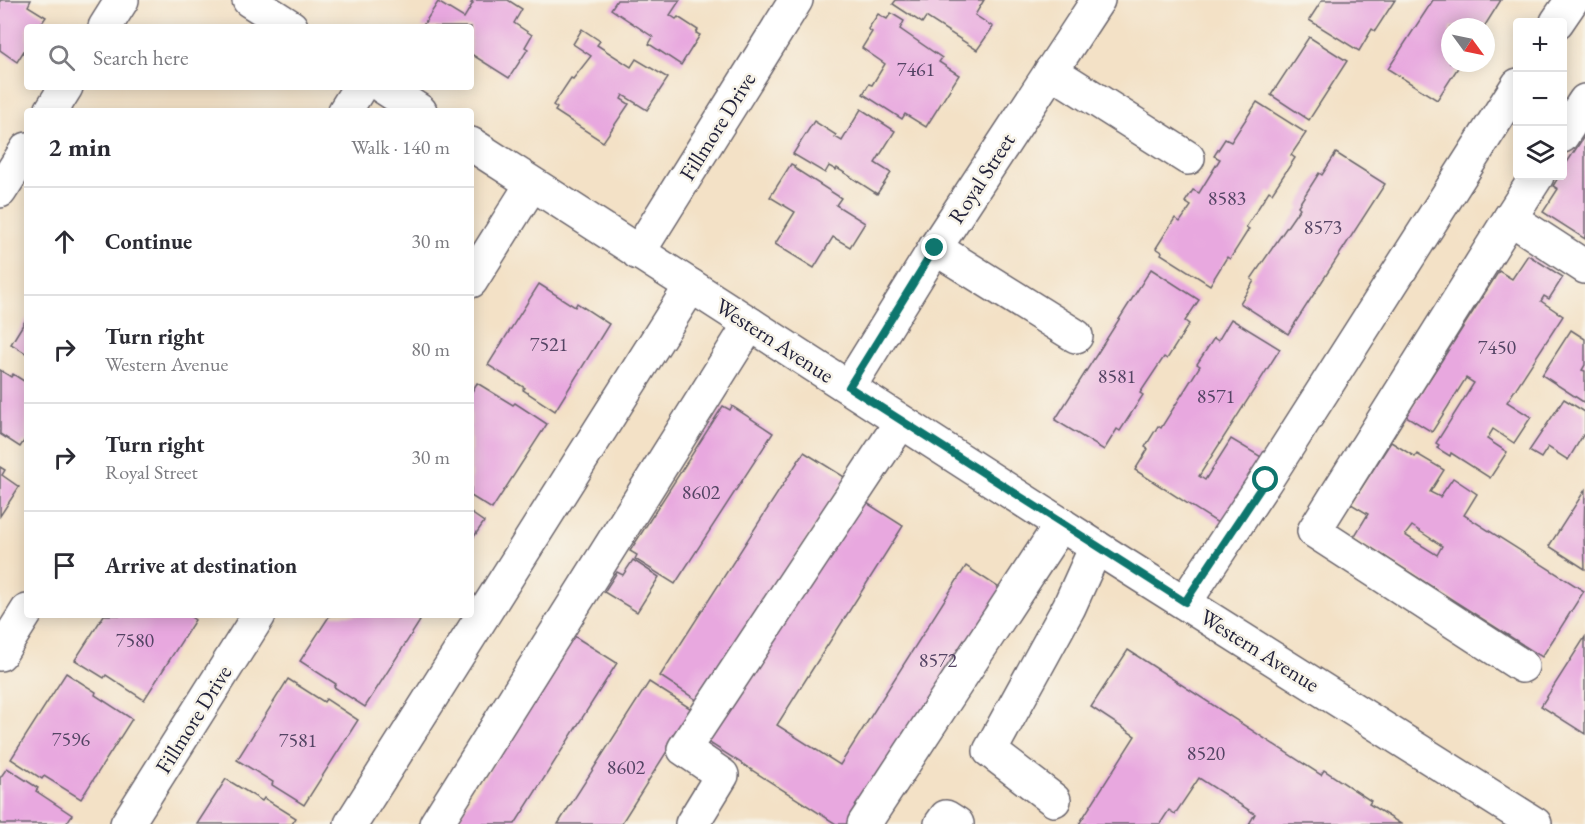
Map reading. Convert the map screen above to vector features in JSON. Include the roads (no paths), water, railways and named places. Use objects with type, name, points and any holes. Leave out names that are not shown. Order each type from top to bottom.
[{"type":"main road","points":[[107,24],[122,0]]},
{"type":"main road","points":[[249,0],[286,24]]},
{"type":"main road","name":"Fillmore Drive","points":[[638,253],[796,0]]},
{"type":"main road","name":"Royal Street","points":[[849,387],[935,248],[1098,0]]},
{"type":"main road","points":[[1560,18],[1572,0]]},
{"type":"main road","points":[[1051,71],[1188,158]]},
{"type":"main road","points":[[53,108],[64,90]]},
{"type":"main road","points":[[347,108],[358,90]]},
{"type":"main road","points":[[388,90],[415,108]]},
{"type":"main road","points":[[1185,602],[1266,480],[1513,93]]},
{"type":"main road","points":[[1567,130],[1585,101]]},
{"type":"main road","name":"Western Avenue","points":[[474,146],[1096,547],[1535,824]]},
{"type":"main road","points":[[0,191],[24,154]]},
{"type":"main road","points":[[1522,666],[1314,531],[1535,180]]},
{"type":"main road","points":[[474,276],[532,184]]},
{"type":"main road","points":[[1510,218],[1585,267]]},
{"type":"main road","points":[[935,248],[1076,336]]},
{"type":"main road","points":[[351,824],[691,286]]},
{"type":"main road","points":[[436,824],[750,324]]},
{"type":"main road","points":[[692,824],[722,775],[684,749],[901,422]]},
{"type":"main road","points":[[864,824],[1061,524]]},
{"type":"main road","points":[[1054,800],[990,751],[1069,607],[1096,547]]},
{"type":"main road","points":[[0,654],[24,616]]},
{"type":"main road","name":"Fillmore Drive","points":[[127,824],[257,618]]},
{"type":"main road","points":[[941,824],[946,817],[957,824]]}]
